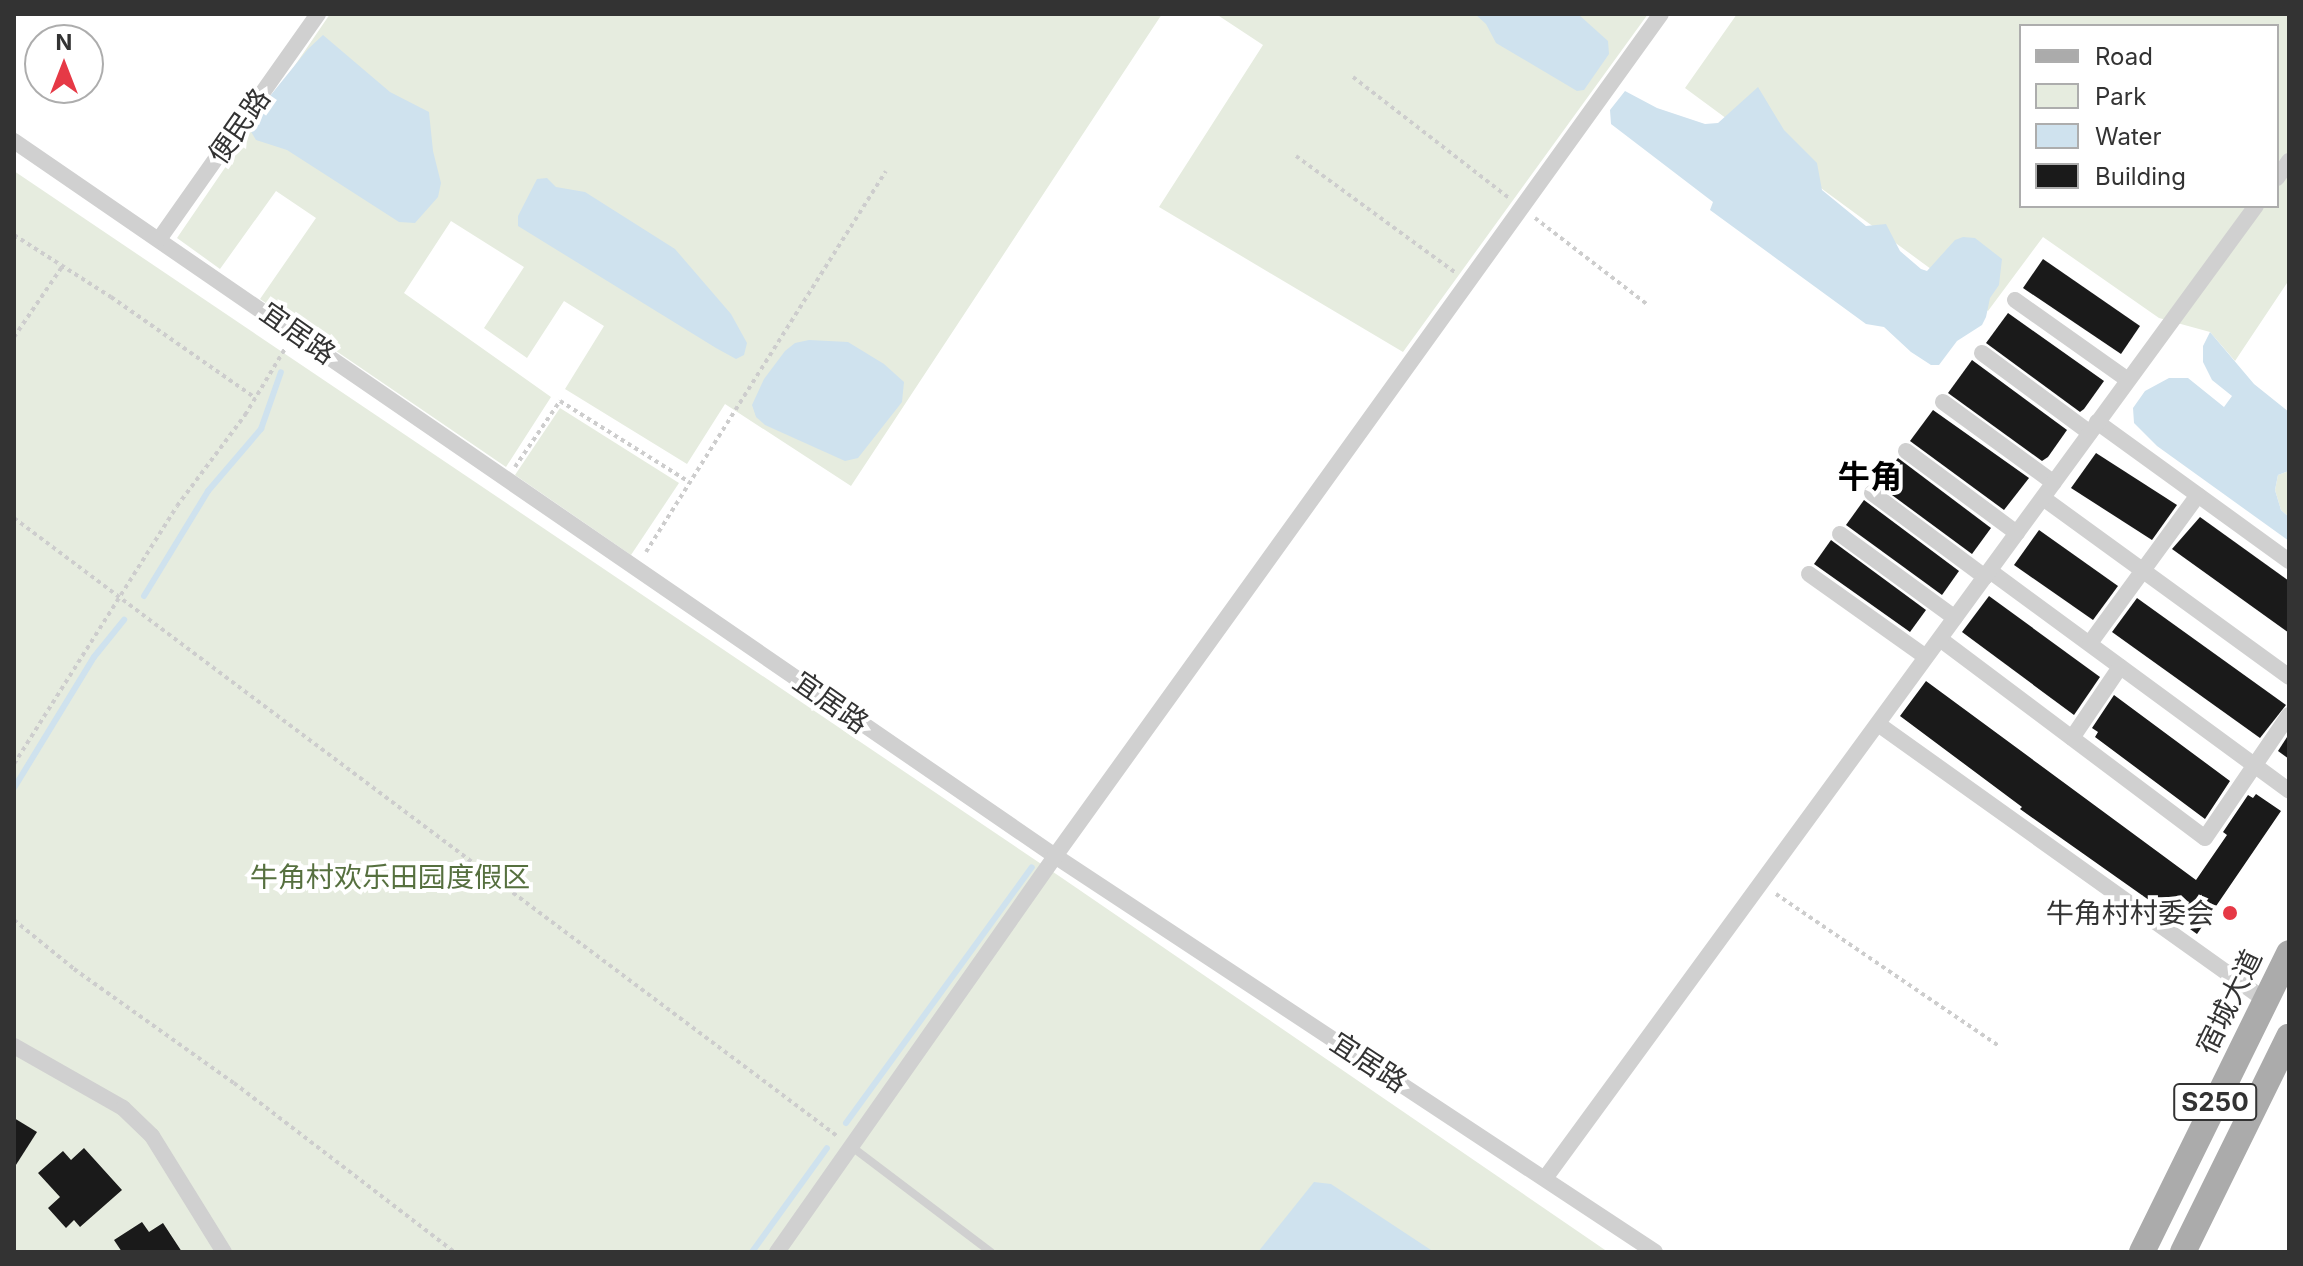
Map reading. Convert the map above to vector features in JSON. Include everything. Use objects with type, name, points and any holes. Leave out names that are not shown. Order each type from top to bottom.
[{"type":"main road","name":"宿城大道","points":[[2142,1252],[2289,953]]},
{"type":"main road","name":"S250","points":[[2183,1252],[2289,1037]]},
{"type":"street","name":"便民路","points":[[160,238],[318,14]]},
{"type":"street","points":[[777,1252],[1055,856],[1661,14]]},
{"type":"street","name":"宜居路","points":[[14,141],[160,238],[1055,856],[1546,1177],[1655,1252]]},
{"type":"street","points":[[1546,1177],[2255,208]]},
{"type":"street","points":[[2015,300],[2128,380]]},
{"type":"street","points":[[1982,353],[2198,495],[2289,561]]},
{"type":"street","points":[[1943,402],[2054,483]]},
{"type":"street","points":[[1906,451],[2017,533]]},
{"type":"street","points":[[1872,493],[2090,643],[2289,791]]},
{"type":"street","points":[[2090,643],[2198,495]]},
{"type":"street","points":[[2043,498],[2289,677]]},
{"type":"street","points":[[1840,534],[1955,618]]},
{"type":"street","points":[[1809,574],[1926,657]]},
{"type":"street","points":[[1940,639],[2205,838],[2289,715]]},
{"type":"street","points":[[2072,738],[2120,667]]},
{"type":"street","points":[[1878,724],[2265,1000]]},
{"type":"street","points":[[14,1046],[123,1108],[152,1136],[224,1252]]},
{"type":"lane","points":[[852,1147],[991,1252]]},
{"type":"path","points":[[1353,77],[1648,305]]},
{"type":"path","points":[[1296,156],[1468,282]]},
{"type":"path","points":[[636,568],[886,171]]},
{"type":"path","points":[[14,235],[111,297],[255,398]]},
{"type":"path","points":[[14,337],[62,267]]},
{"type":"path","points":[[14,764],[118,596],[196,477],[227,442],[295,332]]},
{"type":"path","points":[[507,479],[560,401],[690,482]]},
{"type":"path","points":[[14,518],[852,1147]]},
{"type":"path","points":[[1761,883],[2000,1047]]},
{"type":"path","points":[[14,920],[454,1252]]},
{"type":"green space","points":[[330,14],[1162,14],[851,486],[725,404],[687,464],[565,389],[604,326],[564,301],[527,358],[484,328],[524,267],[451,221],[404,293],[551,397],[506,467],[260,299],[316,218],[276,191],[220,269],[177,238]]},
{"type":"green space","points":[[1216,14],[1648,14],[1403,352],[1159,207],[1263,45]]},
{"type":"green space","points":[[1737,14],[2289,14],[2289,280],[2235,361],[2210,332],[2159,318],[2043,237],[1988,311],[1685,88]]},
{"type":"green space","name":"牛角村欢乐田园度假区","points":[[14,171],[1062,878],[1608,1252],[14,1252]]},
{"type":"green space","points":[[560,408],[679,483],[631,555],[515,475]]},
{"type":"green space","points":[[2289,471],[2289,517],[2281,510],[2275,490],[2278,475]]},
{"type":"water","points":[[1475,14],[1578,14],[1608,41],[1609,54],[1584,90],[1577,91],[1496,43],[1486,24]]},
{"type":"water","points":[[323,35],[390,92],[429,112],[433,151],[441,183],[438,197],[415,223],[399,222],[287,150],[256,140],[250,130],[253,117]]},
{"type":"water","points":[[1758,87],[1784,130],[1817,163],[1822,190],[1866,226],[1886,224],[1900,251],[1921,269],[1927,271],[1955,240],[1963,237],[1975,238],[2002,259],[1999,285],[1990,298],[1982,325],[1957,341],[1939,365],[1931,365],[1911,352],[1884,327],[1866,324],[1710,210],[1713,202],[1611,124],[1610,110],[1625,91],[1657,108],[1705,124],[1718,123]]},
{"type":"water","points":[[547,178],[556,187],[585,192],[675,249],[731,314],[747,343],[744,355],[736,359],[716,348],[518,226],[518,216],[537,179]]},
{"type":"water","points":[[2210,332],[2254,384],[2289,412],[2289,471],[2278,475],[2275,490],[2281,510],[2289,517],[2289,541],[2157,446],[2134,423],[2133,408],[2145,391],[2169,378],[2188,378],[2224,407],[2232,396],[2212,380],[2203,362],[2203,346]]},
{"type":"water","points":[[809,340],[848,342],[884,364],[904,382],[902,402],[858,458],[845,461],[765,425],[756,417],[752,405],[764,379],[785,351],[795,343]]},
{"type":"water","points":[[1314,1182],[1331,1184],[1434,1252],[1258,1252]]},
{"type":"building","points":[[2043,259],[2140,326],[2121,354],[2023,288]]},
{"type":"building","points":[[2008,313],[2104,381],[2084,409],[2080,412],[1986,343]]},
{"type":"building","points":[[1972,360],[2067,430],[2048,457],[2042,461],[1948,393]]},
{"type":"building","points":[[1933,410],[2029,478],[2004,510],[1910,441]]},
{"type":"building","points":[[2096,453],[2177,505],[2152,540],[2071,488]]},
{"type":"building","points":[[1898,458],[1991,528],[1972,554],[1877,484]]},
{"type":"building","points":[[1864,500],[1959,571],[1942,595],[1846,525]]},
{"type":"building","points":[[2200,517],[2289,581],[2289,633],[2172,549]]},
{"type":"building","points":[[2039,530],[2118,586],[2093,620],[2014,565]]},
{"type":"building","points":[[1831,540],[1926,610],[1910,632],[1814,564]]},
{"type":"building","points":[[1989,596],[2100,677],[2074,715],[1962,632]]},
{"type":"building","points":[[2137,598],[2286,705],[2260,738],[2112,632]]},
{"type":"building","points":[[1926,681],[2196,880],[2227,835],[2223,832],[2248,795],[2253,798],[2256,794],[2281,811],[2197,934],[2020,809],[2022,807],[1900,716]]},
{"type":"building","points":[[2114,695],[2230,781],[2205,819],[2095,737],[2098,732],[2092,728]]},
{"type":"building","points":[[2289,734],[2289,759],[2278,751]]},
{"type":"building","points":[[14,1118],[37,1132],[14,1168]]},
{"type":"building","points":[[84,1148],[122,1190],[80,1227],[74,1220],[66,1228],[48,1208],[60,1197],[38,1173],[63,1151],[71,1160]]},
{"type":"building","points":[[142,1222],[149,1232],[163,1223],[182,1252],[122,1252],[114,1240]]},
{"type":"waterway","points":[[144,596],[208,491],[261,429],[281,372]]},
{"type":"waterway","points":[[14,788],[94,657],[124,620]]},
{"type":"waterway","points":[[846,1123],[1032,867]]},
{"type":"waterway","points":[[752,1252],[827,1148]]},
{"type":"place","name":"牛角村村委会","points":[[2230,913]]},
{"type":"district","name":"牛角","points":[[1870,477]]}]
